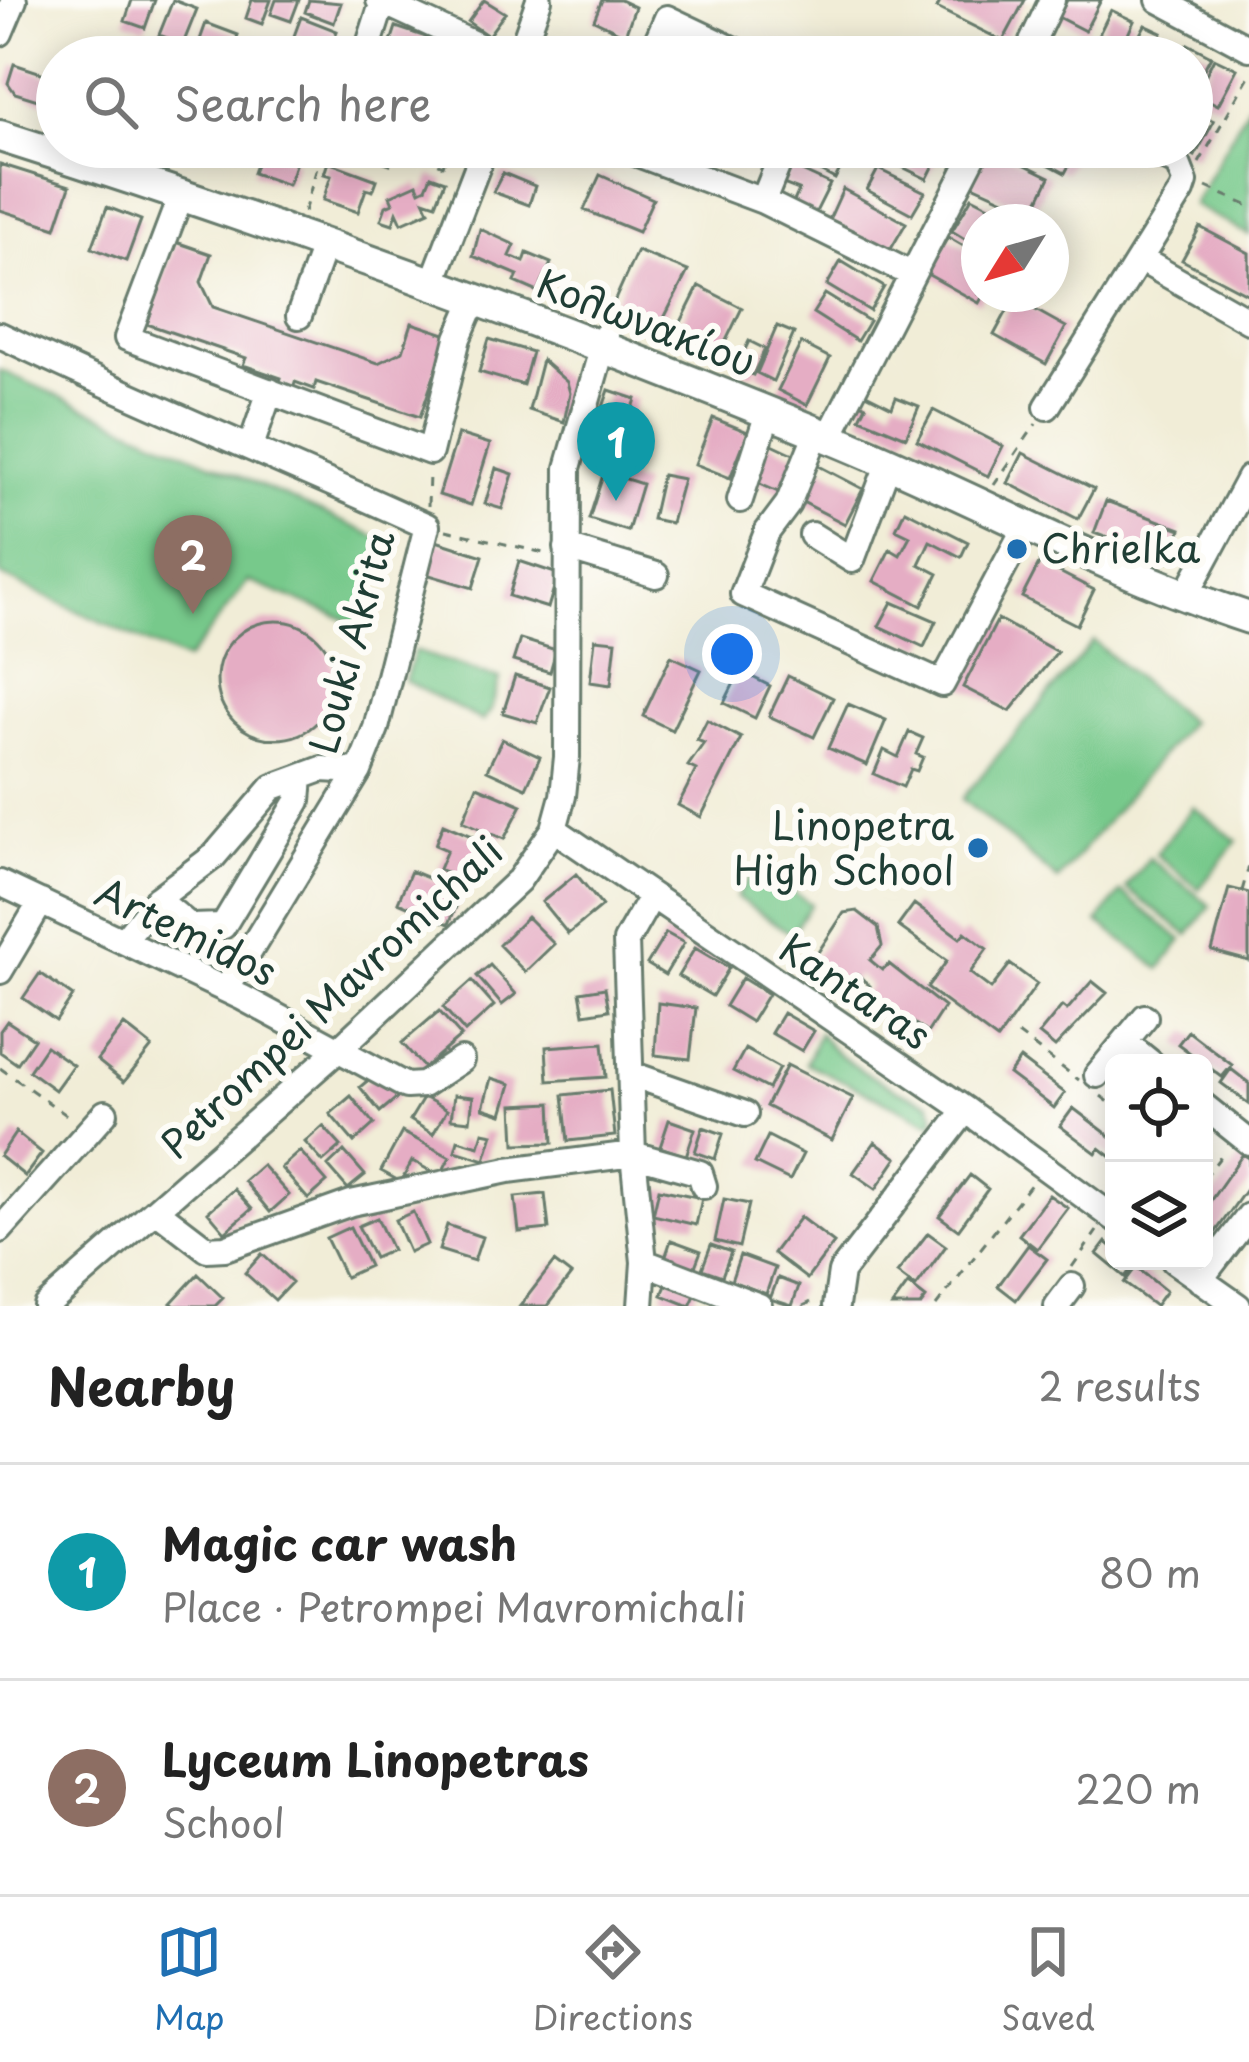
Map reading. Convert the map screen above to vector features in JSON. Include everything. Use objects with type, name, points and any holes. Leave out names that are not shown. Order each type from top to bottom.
[{"type":"main road","points":[[0,124],[36,136]]},
{"type":"main road","name":"Κολωνακίου","points":[[0,137],[36,149]]},
{"type":"main road","name":"Κολωνακίου","points":[[91,168],[435,278],[476,298],[604,341],[768,412],[827,430],[1026,526],[1189,589],[1249,599]]},
{"type":"main road","name":"Κολωνακίου","points":[[131,168],[300,225],[827,430],[988,495],[1249,618]]},
{"type":"street","points":[[526,36],[539,0]]},
{"type":"street","points":[[1035,36],[1052,0]]},
{"type":"street","points":[[1159,0],[1249,48]]},
{"type":"street","points":[[371,36],[381,1],[457,36]]},
{"type":"street","points":[[0,34],[10,2]]},
{"type":"street","points":[[659,36],[667,18],[705,36]]},
{"type":"street","points":[[435,278],[477,168]]},
{"type":"street","points":[[676,168],[764,201],[911,274]]},
{"type":"street","points":[[764,201],[777,168]]},
{"type":"street","points":[[967,168],[788,504],[767,532],[743,594],[942,683],[1026,526]]},
{"type":"street","points":[[1047,407],[1185,182],[1180,168]]},
{"type":"street","points":[[180,198],[128,338],[430,452],[458,338],[476,298]]},
{"type":"street","points":[[299,316],[325,246]]},
{"type":"street","points":[[1140,259],[1249,321]]},
{"type":"street","name":"Louki Akrita","points":[[0,335],[427,526],[376,728],[359,771],[226,990]]},
{"type":"street","name":"Petrompei Mavromichali","points":[[54,1304],[519,880],[554,829],[567,763],[568,468],[604,341]]},
{"type":"street","points":[[251,446],[270,391]]},
{"type":"street","points":[[740,500],[768,412]]},
{"type":"street","points":[[812,535],[852,560],[889,462]]},
{"type":"street","points":[[1189,589],[1249,478]]},
{"type":"street","points":[[567,553],[656,575]]},
{"type":"street","points":[[123,941],[157,899],[214,856],[273,787],[322,769],[359,771]]},
{"type":"street","points":[[157,899],[191,927],[223,926],[298,800],[300,777]]},
{"type":"street","name":"Kantaras","points":[[554,829],[1105,1211]]},
{"type":"street","name":"Artemidos","points":[[0,883],[226,990],[406,1086],[423,1085],[461,1060]]},
{"type":"street","points":[[641,1306],[644,1262],[633,1154],[626,940],[651,897]]},
{"type":"street","points":[[0,971],[41,902]]},
{"type":"street","points":[[1097,1075],[1145,1017]]},
{"type":"street","points":[[1125,1042],[1140,1054]]},
{"type":"street","points":[[630,1067],[729,1094],[742,1103]]},
{"type":"street","points":[[836,1306],[841,1272],[966,1111]]},
{"type":"street","points":[[1213,1113],[1244,1138]]},
{"type":"street","points":[[0,1230],[97,1122]]},
{"type":"street","points":[[156,1210],[207,1249],[225,1248],[351,1203],[508,1170],[633,1154],[700,1173],[704,1186]]},
{"type":"street","points":[[1200,1280],[1249,1216]]},
{"type":"street","points":[[644,1262],[759,1306]]},
{"type":"street","points":[[1186,1270],[1238,1306]]},
{"type":"path","points":[[1213,136],[1249,76]]},
{"type":"path","points":[[300,225],[317,168]]},
{"type":"path","points":[[1193,168],[1185,182],[1249,206]]},
{"type":"path","points":[[988,495],[1047,407]]},
{"type":"path","points":[[430,452],[427,526],[567,553]]},
{"type":"path","points":[[1242,891],[1249,866]]},
{"type":"path","points":[[1018,1034],[1105,1099]]},
{"type":"path","points":[[0,1068],[97,1122]]},
{"type":"path","points":[[1213,1167],[1244,1138]]},
{"type":"path","points":[[936,1306],[1044,1168]]},
{"type":"path","points":[[1065,1296],[1072,1264],[1105,1224]]},
{"type":"green space","points":[[1249,104],[1249,235],[1193,205]]},
{"type":"green space","points":[[0,370],[381,539],[363,626],[248,581],[186,661],[0,575]]},
{"type":"green space","points":[[1093,641],[1189,722],[1058,880],[962,799]]},
{"type":"green space","points":[[414,651],[500,679],[483,721],[405,681]]},
{"type":"green space","points":[[1193,807],[1237,841],[1199,889],[1156,854]]},
{"type":"green space","points":[[1149,858],[1211,906],[1188,935],[1126,888]]},
{"type":"green space","points":[[757,867],[811,904],[791,934],[736,897]]},
{"type":"green space","points":[[1121,892],[1182,940],[1160,969],[1098,922]]},
{"type":"green space","points":[[819,1033],[855,1066],[930,1103],[933,1124],[806,1063]]},
{"type":"building","points":[[132,0],[155,0],[145,28],[125,21]]},
{"type":"building","points":[[173,0],[197,9],[186,36],[159,35]]},
{"type":"building","points":[[252,0],[271,0],[262,24],[246,18]]},
{"type":"building","points":[[276,0],[299,0],[291,21],[271,14]]},
{"type":"building","points":[[309,0],[341,3],[334,23],[305,12]]},
{"type":"building","points":[[484,0],[505,13],[488,36],[468,22]]},
{"type":"building","points":[[602,0],[620,0],[635,7],[625,35],[594,20]]},
{"type":"building","points":[[941,0],[1025,0],[1006,36],[993,36],[937,8]]},
{"type":"building","points":[[1067,0],[1101,0],[1085,31],[1058,17]]},
{"type":"building","points":[[1111,10],[1134,21],[1127,36],[1098,36]]},
{"type":"building","points":[[301,17],[337,31],[335,36],[294,36]]},
{"type":"building","points":[[206,23],[238,35],[238,36],[201,36]]},
{"type":"building","points":[[1145,25],[1162,33],[1160,36],[1139,36]]},
{"type":"building","points":[[396,27],[423,36],[393,36]]},
{"type":"building","points":[[1213,60],[1237,69],[1218,105],[1213,102]]},
{"type":"building","points":[[14,64],[36,71],[36,100],[15,93],[8,83]]},
{"type":"building","points":[[0,164],[70,186],[56,228],[0,210]]},
{"type":"building","points":[[255,168],[294,168],[288,185],[253,173]]},
{"type":"building","points":[[326,168],[344,168],[377,180],[373,191],[366,189],[358,212],[323,200],[331,176],[324,174]]},
{"type":"building","points":[[790,168],[795,168],[830,184],[814,216],[792,206],[799,190],[783,184]]},
{"type":"building","points":[[814,168],[841,168],[835,179]]},
{"type":"building","points":[[905,168],[932,168],[927,179]]},
{"type":"building","points":[[979,168],[1032,168],[1050,177],[1037,204],[1015,204],[971,184]]},
{"type":"building","points":[[878,169],[925,192],[912,214],[867,190]]},
{"type":"building","points":[[503,173],[535,186],[529,205],[493,192]]},
{"type":"building","points":[[600,175],[653,199],[638,232],[584,210]]},
{"type":"building","points":[[431,176],[445,181],[436,204],[424,200],[429,211],[402,223],[397,212],[393,224],[381,220],[386,206],[393,203],[390,196],[417,184],[420,191]]},
{"type":"building","points":[[843,189],[906,223],[888,254],[829,220]]},
{"type":"building","points":[[107,207],[141,220],[126,261],[92,248]]},
{"type":"building","points":[[961,216],[961,237],[952,231]]},
{"type":"building","points":[[1200,227],[1249,253],[1249,295],[1182,260]]},
{"type":"building","points":[[480,229],[515,245],[510,256],[524,262],[527,253],[551,263],[538,292],[515,282],[518,275],[473,256]]},
{"type":"building","points":[[948,237],[961,245],[961,293],[927,274]]},
{"type":"building","points":[[176,242],[211,254],[201,282],[213,307],[378,363],[403,351],[412,323],[448,335],[420,417],[316,382],[314,389],[295,382],[293,389],[279,384],[281,378],[243,365],[246,358],[147,324]]},
{"type":"building","points":[[637,251],[688,271],[658,330],[610,311]]},
{"type":"building","points":[[841,261],[884,287],[870,311],[827,285]]},
{"type":"building","points":[[699,286],[742,308],[721,351],[678,328]]},
{"type":"building","points":[[825,294],[869,321],[857,341],[813,313]]},
{"type":"building","points":[[1006,312],[1039,312],[1066,327],[1046,364],[994,335]]},
{"type":"building","points":[[777,326],[794,333],[773,381],[757,373]]},
{"type":"building","points":[[489,339],[532,352],[523,385],[479,372]]},
{"type":"building","points":[[749,341],[765,349],[753,375],[736,368]]},
{"type":"building","points":[[801,343],[830,358],[807,405],[778,390]]},
{"type":"building","points":[[542,360],[567,382],[570,393],[564,422],[529,410]]},
{"type":"building","points":[[609,390],[636,399],[618,456],[583,444],[595,408],[602,410]]},
{"type":"building","points":[[862,392],[892,407],[896,397],[919,406],[906,437],[860,418],[866,406],[857,401]]},
{"type":"building","points":[[933,410],[1003,446],[988,476],[917,440]]},
{"type":"building","points":[[713,418],[748,432],[730,478],[695,464]]},
{"type":"building","points":[[458,434],[490,444],[471,505],[439,495]]},
{"type":"building","points":[[768,442],[802,458],[785,495],[751,480]]},
{"type":"building","points":[[1023,453],[1094,489],[1078,519],[1008,483]]},
{"type":"building","points":[[817,465],[863,489],[845,524],[799,500]]},
{"type":"building","points":[[496,468],[513,474],[502,509],[485,504]]},
{"type":"building","points":[[604,472],[642,484],[628,531],[589,519]]},
{"type":"building","points":[[662,475],[683,479],[671,523],[652,519]]},
{"type":"building","points":[[1106,501],[1181,529],[1169,561],[1094,533]]},
{"type":"building","points":[[905,510],[968,542],[961,557],[930,541],[919,564],[938,574],[922,606],[874,581],[890,549],[900,555],[910,536],[896,529]]},
{"type":"building","points":[[436,541],[483,556],[473,588],[426,574]]},
{"type":"building","points":[[519,561],[558,574],[548,608],[509,596]]},
{"type":"building","points":[[1040,562],[1094,590],[1077,625],[1022,597]]},
{"type":"building","points":[[892,602],[936,621],[924,647],[879,626]]},
{"type":"building","points":[[998,619],[1057,652],[1010,711],[963,687]]},
{"type":"building","points":[[276,621],[299,625],[318,638],[331,657],[335,680],[331,703],[318,722],[299,735],[276,739],[253,735],[234,722],[221,703],[217,680],[221,657],[234,638],[253,625]]},
{"type":"building","points":[[520,639],[556,650],[550,672],[513,661]]},
{"type":"building","points":[[595,639],[616,641],[611,685],[590,682]]},
{"type":"building","points":[[671,656],[701,670],[672,730],[643,716]]},
{"type":"building","points":[[740,671],[770,686],[755,718],[724,703]]},
{"type":"building","points":[[515,676],[550,687],[537,723],[503,713]]},
{"type":"building","points":[[788,676],[833,698],[814,737],[769,716]]},
{"type":"building","points":[[848,704],[886,720],[867,765],[828,748]]},
{"type":"building","points":[[707,720],[741,738],[701,817],[678,805],[696,770],[688,766],[704,743],[697,740]]},
{"type":"building","points":[[909,732],[923,738],[916,754],[923,757],[903,787],[874,774],[884,750],[898,757]]},
{"type":"building","points":[[502,739],[540,757],[526,788],[487,770]]},
{"type":"building","points":[[477,786],[522,805],[504,839],[463,821]]},
{"type":"building","points":[[443,824],[488,843],[468,882],[439,869],[447,850],[435,845]]},
{"type":"building","points":[[411,871],[462,892],[449,924],[398,902]]},
{"type":"building","points":[[576,874],[602,906],[568,934],[542,902]]},
{"type":"building","points":[[1229,888],[1249,893],[1249,961],[1212,951]]},
{"type":"building","points":[[914,904],[960,938],[965,932],[987,949],[970,973],[991,989],[1010,964],[1037,984],[997,1040],[927,988],[947,961],[898,926]]},
{"type":"building","points":[[857,911],[878,927],[882,946],[870,960],[882,970],[889,964],[944,1007],[927,1033],[914,1023],[908,1029],[862,997],[870,986],[858,975],[847,990],[811,963],[844,913]]},
{"type":"building","points":[[527,917],[554,944],[525,972],[499,945]]},
{"type":"building","points":[[666,933],[684,943],[665,975],[647,964]]},
{"type":"building","points":[[695,948],[729,968],[712,996],[678,976]]},
{"type":"building","points":[[490,965],[516,994],[502,1005],[477,976]]},
{"type":"building","points":[[40,973],[73,996],[56,1021],[23,998]]},
{"type":"building","points":[[742,978],[768,994],[751,1022],[725,1006]]},
{"type":"building","points":[[472,981],[494,1006],[465,1032],[443,1007]]},
{"type":"building","points":[[1092,981],[1107,993],[1055,1047],[1039,1034]]},
{"type":"building","points":[[605,988],[609,1010],[584,1014],[580,992]]},
{"type":"building","points":[[658,1003],[696,1008],[690,1059],[655,1055]]},
{"type":"building","points":[[439,1011],[461,1036],[424,1068],[402,1043]]},
{"type":"building","points":[[783,1013],[814,1031],[802,1051],[771,1033]]},
{"type":"building","points":[[7,1021],[34,1039],[17,1064],[0,1052],[0,1031]]},
{"type":"building","points":[[124,1025],[152,1047],[124,1082],[97,1060]]},
{"type":"building","points":[[1188,1031],[1232,1065],[1222,1077],[1213,1070],[1213,1054],[1191,1054],[1178,1044]]},
{"type":"building","points":[[603,1043],[606,1077],[548,1081],[546,1047]]},
{"type":"building","points":[[46,1046],[73,1065],[55,1090],[29,1071]]},
{"type":"building","points":[[745,1049],[779,1068],[768,1089],[733,1071]]},
{"type":"building","points":[[1020,1059],[1065,1093],[1054,1108],[1009,1074]]},
{"type":"building","points":[[787,1065],[853,1098],[832,1140],[766,1106]]},
{"type":"building","points":[[1231,1069],[1249,1083],[1249,1104],[1221,1083]]},
{"type":"building","points":[[379,1071],[399,1096],[380,1112],[360,1087]]},
{"type":"building","points":[[491,1078],[511,1084],[502,1114],[483,1108]]},
{"type":"building","points":[[610,1090],[615,1136],[568,1141],[563,1095]]},
{"type":"building","points":[[454,1095],[473,1097],[470,1121],[451,1119]]},
{"type":"building","points":[[351,1096],[374,1124],[354,1142],[330,1114]]},
{"type":"building","points":[[424,1097],[447,1110],[433,1134],[410,1120]]},
{"type":"building","points":[[551,1103],[553,1143],[515,1144],[513,1105]]},
{"type":"building","points":[[1073,1108],[1105,1132],[1105,1152],[1100,1148],[1096,1153],[1060,1126]]},
{"type":"building","points":[[669,1120],[695,1129],[686,1156],[660,1147]]},
{"type":"building","points":[[323,1126],[341,1146],[323,1162],[305,1142]]},
{"type":"building","points":[[703,1127],[723,1134],[715,1159],[695,1152]]},
{"type":"building","points":[[16,1132],[42,1153],[25,1176],[0,1156]]},
{"type":"building","points":[[402,1132],[450,1157],[440,1176],[412,1161],[401,1182],[381,1171]]},
{"type":"building","points":[[483,1132],[493,1134],[485,1160],[455,1151],[458,1140],[479,1146]]},
{"type":"building","points":[[768,1136],[803,1154],[790,1180],[755,1163]]},
{"type":"building","points":[[875,1142],[897,1158],[876,1189],[853,1173]]},
{"type":"building","points":[[300,1151],[327,1182],[308,1199],[281,1168]]},
{"type":"building","points":[[344,1151],[365,1175],[348,1189],[328,1166]]},
{"type":"building","points":[[1243,1154],[1249,1158],[1249,1185],[1213,1236],[1213,1197]]},
{"type":"building","points":[[262,1165],[289,1195],[270,1212],[244,1181]]},
{"type":"building","points":[[970,1175],[988,1189],[958,1230],[939,1216]]},
{"type":"building","points":[[234,1189],[252,1209],[225,1232],[208,1212]]},
{"type":"building","points":[[659,1189],[702,1198],[696,1225],[653,1215]]},
{"type":"building","points":[[545,1194],[549,1229],[519,1232],[515,1197]]},
{"type":"building","points":[[1049,1195],[1068,1208],[1037,1249],[1019,1235]]},
{"type":"building","points":[[724,1199],[749,1204],[739,1247],[715,1241]]},
{"type":"building","points":[[413,1212],[427,1244],[409,1252],[395,1220]]},
{"type":"building","points":[[800,1217],[834,1243],[807,1279],[773,1253]]},
{"type":"building","points":[[377,1218],[392,1250],[374,1258],[358,1226]]},
{"type":"building","points":[[447,1225],[482,1237],[474,1261],[439,1250]]},
{"type":"building","points":[[350,1227],[369,1266],[345,1277],[326,1238]]},
{"type":"building","points":[[928,1233],[946,1246],[916,1287],[897,1273]]},
{"type":"building","points":[[671,1240],[701,1251],[694,1269],[665,1258]]},
{"type":"building","points":[[711,1245],[731,1252],[722,1276],[702,1269]]},
{"type":"building","points":[[1028,1245],[1047,1259],[1016,1300],[998,1286]]},
{"type":"building","points":[[262,1254],[292,1282],[275,1300],[245,1273]]},
{"type":"building","points":[[740,1255],[775,1268],[766,1294],[731,1281]]},
{"type":"building","points":[[554,1262],[571,1275],[547,1306],[520,1306]]},
{"type":"building","points":[[1134,1270],[1140,1270],[1166,1291],[1155,1306],[1124,1283]]},
{"type":"building","points":[[198,1274],[223,1298],[215,1306],[171,1303]]},
{"type":"building","points":[[670,1276],[698,1289],[690,1306],[662,1295]]},
{"type":"building","points":[[778,1278],[799,1286],[792,1306],[770,1299]]},
{"type":"building","points":[[908,1284],[926,1298],[920,1306],[892,1306]]},
{"type":"place","name":"Magic car wash","points":[[616,501]]},
{"type":"place","name":"Chrielka","points":[[1017,549]]},
{"type":"place","name":"Lyceum Linopetras","points":[[193,614]]},
{"type":"place","name":"Linopetra High School","points":[[978,848]]}]
